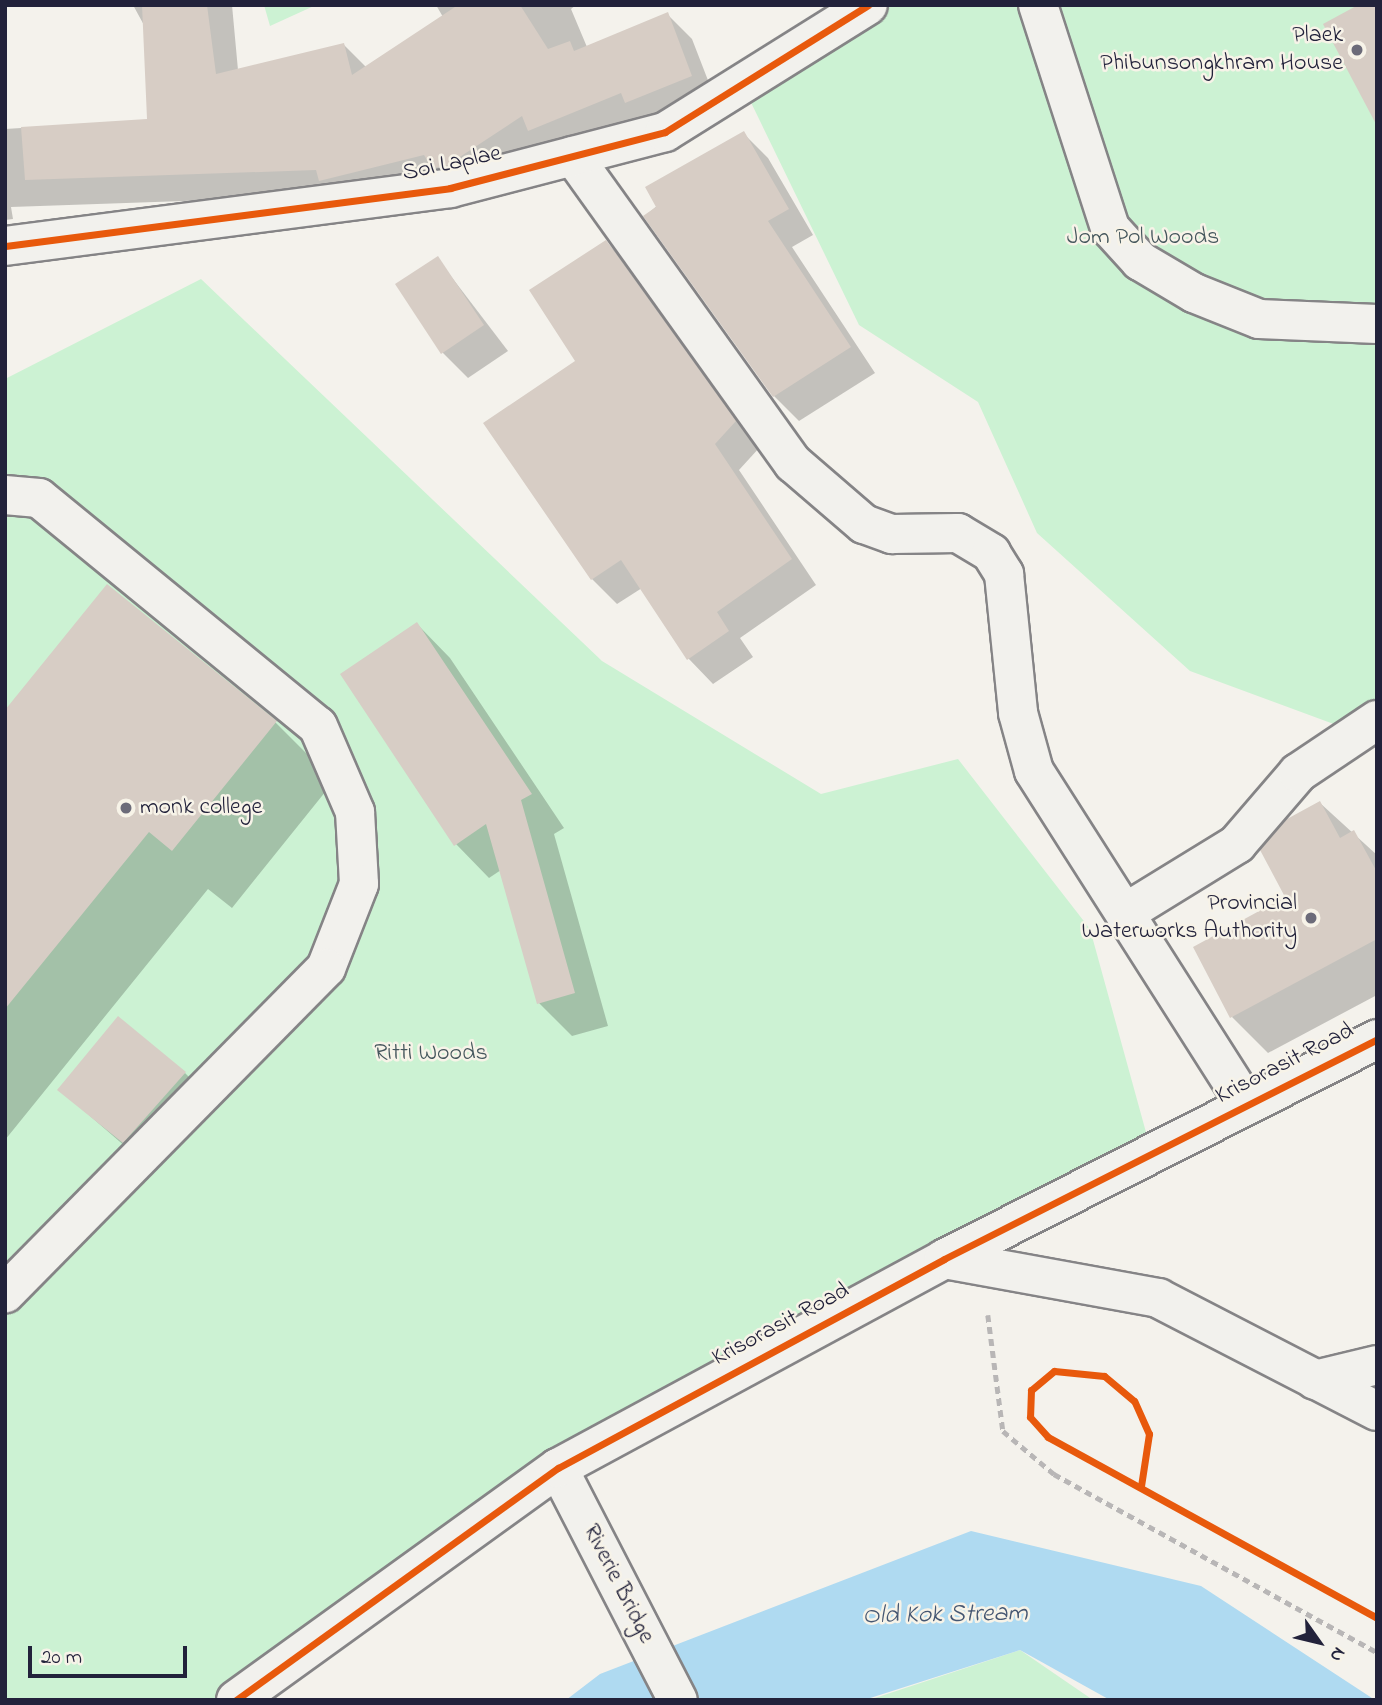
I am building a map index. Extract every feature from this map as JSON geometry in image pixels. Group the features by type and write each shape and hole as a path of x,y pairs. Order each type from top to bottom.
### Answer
{"street":[{"name":"Soi Laplae","path":"5,246 450,188 665,132 868,5"},
{"path":"1038,5 1110,228 1140,261 1194,293 1259,319 1377,324"},
{"path":"573,156 793,463 864,524 892,534 958,533 991,553 1004,574 1018,713 1034,771 1247,1105"},
{"path":"5,495 39,498 318,726 355,813 359,884 326,968 5,1293"},
{"path":"1125,913 1237,844 1298,773 1377,720"},
{"name":"Krisorasit Road","path":"236,1700 558,1468 944,1259 1377,1039"},
{"path":"944,1259 1158,1298 1377,1411"},
{"path":"1315,1380 1377,1365"},
{"name":"Riverie Bridge","path":"558,1468 678,1700"}],"path":[{"path":"982,1266 1003,1431 1054,1474 1377,1653"}],"green space":[{"path":"264,5 316,5 270,26"},
{"name":"Jom Pol Woods","path":"837,5 1377,5 1377,740 1190,671 1037,533 978,402 859,325 742,84"},
{"name":"Ritti Woods","path":"201,279 602,661 821,794 958,759 1090,929 1152,1154 558,1468 221,1700 5,1700 5,379"},
{"path":"1020,1650 1093,1700 869,1700"}],"water":[{"name":"Old Kok Stream","path":"971,1531 1201,1586 1375,1700 1110,1700 1020,1650 864,1700 566,1700 600,1674"}],"building":[{"path":"142,5 207,5 216,74 344,43 352,75 458,5 520,5 548,49 570,41 574,51 668,12 692,76 625,103 621,93 528,131 522,116 446,166 432,168 424,155 319,181 316,170 25,180 21,127 147,119"},
{"name":"Plaek Phibunsongkhram House","path":"1358,5 1377,5 1377,126 1323,24"},
{"path":"744,131 789,209 768,221 851,347 773,397 643,216 656,207 645,187"},
{"path":"606,240 736,421 715,444 792,559 717,612 729,631 687,660 621,560 591,580 483,423 575,361 529,290"},
{"path":"438,256 484,325 441,354 395,284"},
{"name":"monk college","path":"107,584 277,721 172,851 149,832 5,1009 5,710"},
{"path":"417,622 532,794 521,800 575,993 537,1004 486,824 454,846 340,674"},
{"name":"Provincial Waterworks Authority","path":"1320,801 1340,838 1354,830 1377,872 1377,939 1230,1018 1193,947 1285,897 1260,850 1287,819"},
{"path":"118,1016 186,1072 123,1143 57,1090"}],"cycle path":[{"path":"5,246 450,188 665,132 868,5"},
{"path":"236,1700 558,1468 944,1259 1377,1039"},
{"path":"1141,1486 1149,1434 1134,1401 1104,1376 1054,1371 1031,1390 1030,1417 1048,1437 1377,1618"}],"place":[{"name":"Plaek Phibunsongkhram House","path":"1357,50"},
{"name":"monk college","path":"126,808"},
{"name":"Provincial Waterworks Authority","path":"1311,918"}]}
